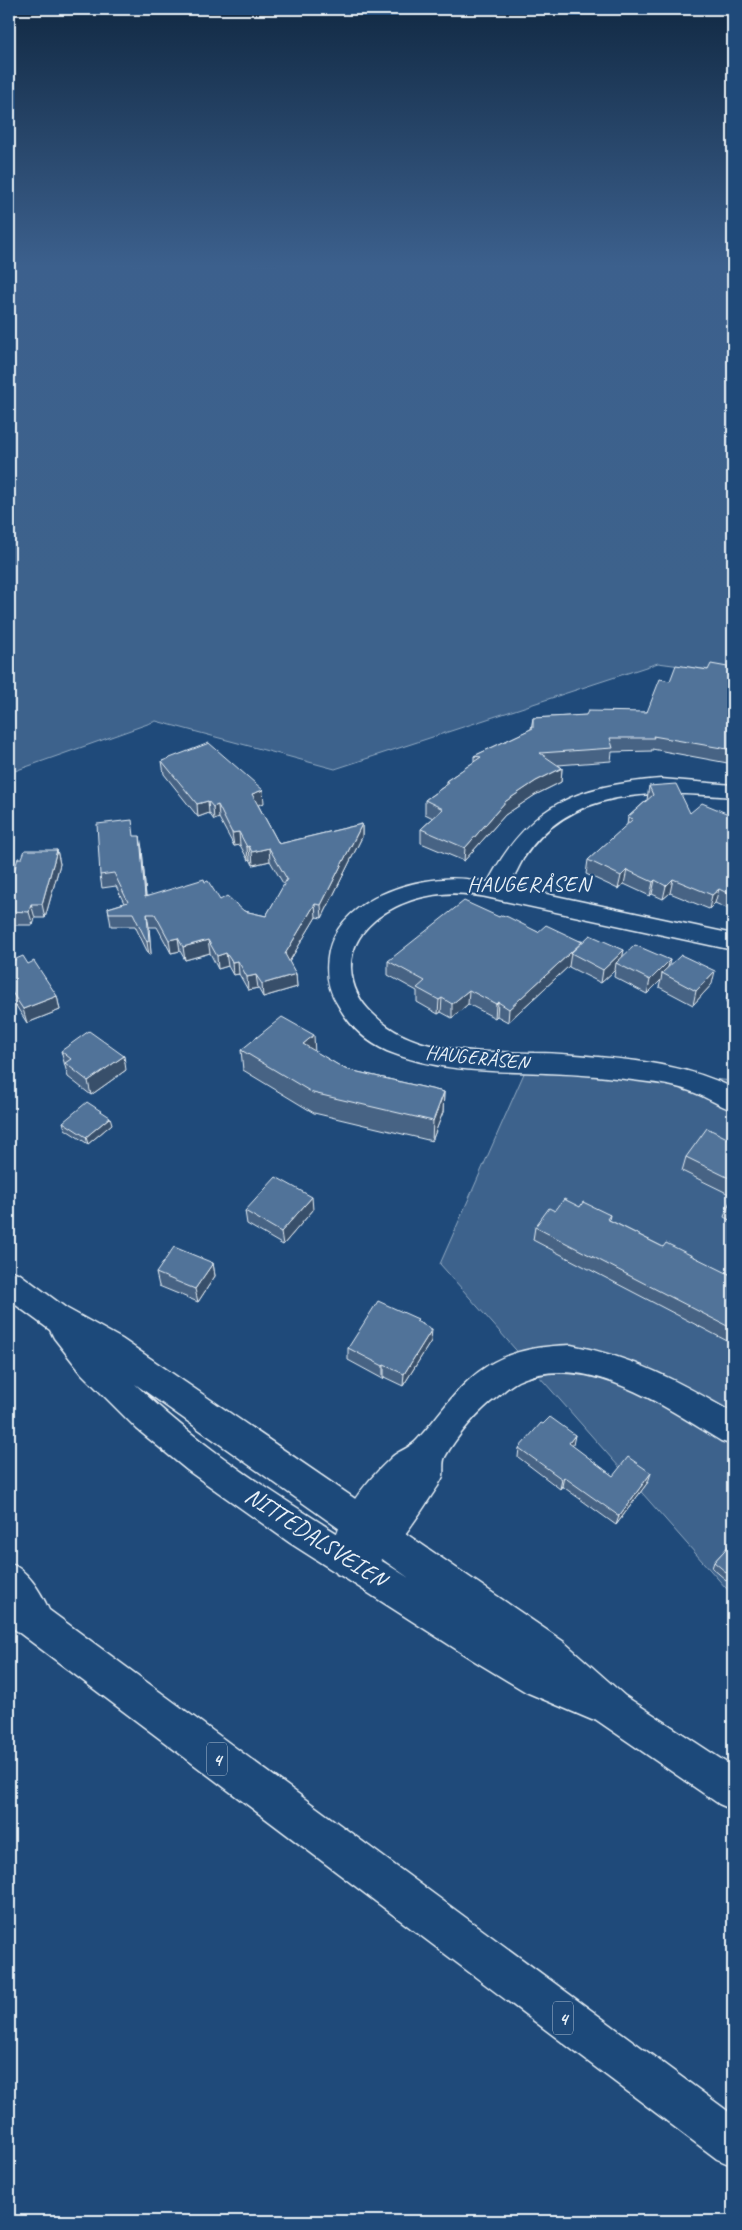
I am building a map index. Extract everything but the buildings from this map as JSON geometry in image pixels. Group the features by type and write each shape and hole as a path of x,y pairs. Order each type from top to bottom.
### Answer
{"main road":[{"path":"495,891 501,874 531,832 549,817 589,797 624,789 662,784 698,786 733,791"},
{"name":"HAUGERÅSEN","path":"733,942 495,891 460,886 424,888 398,896 372,910 357,922 343,940 338,979 345,998 359,1017 379,1036 402,1047 437,1056 648,1072 683,1078 714,1089 733,1100"},
{"name":"NITTEDALSVEIEN","path":"9,1283 55,1317 112,1348 370,1530 551,1654 612,1709 733,1790"},
{"name":"NITTEDALSVEIEN","path":"55,1317 93,1364 149,1419 172,1439 294,1525 349,1562 539,1679 612,1709"},
{"path":"349,1562 368,1549 370,1530 426,1475 427,1454 456,1415 488,1383 504,1371 519,1365 540,1359 560,1357 595,1361 633,1375 733,1430"},
{"name":"4","path":"9,1580 24,1622"},
{"name":"4","path":"9,1603 24,1622 733,2144"}],"shaded area":[{"path":"9,369 733,369 733,673 658,663 335,769 156,721 9,773"},
{"path":"529,1062 733,1081 733,1596 440,1264"}],"district":[{"name":"HAUGERÅSEN","path":"529,883"}]}
